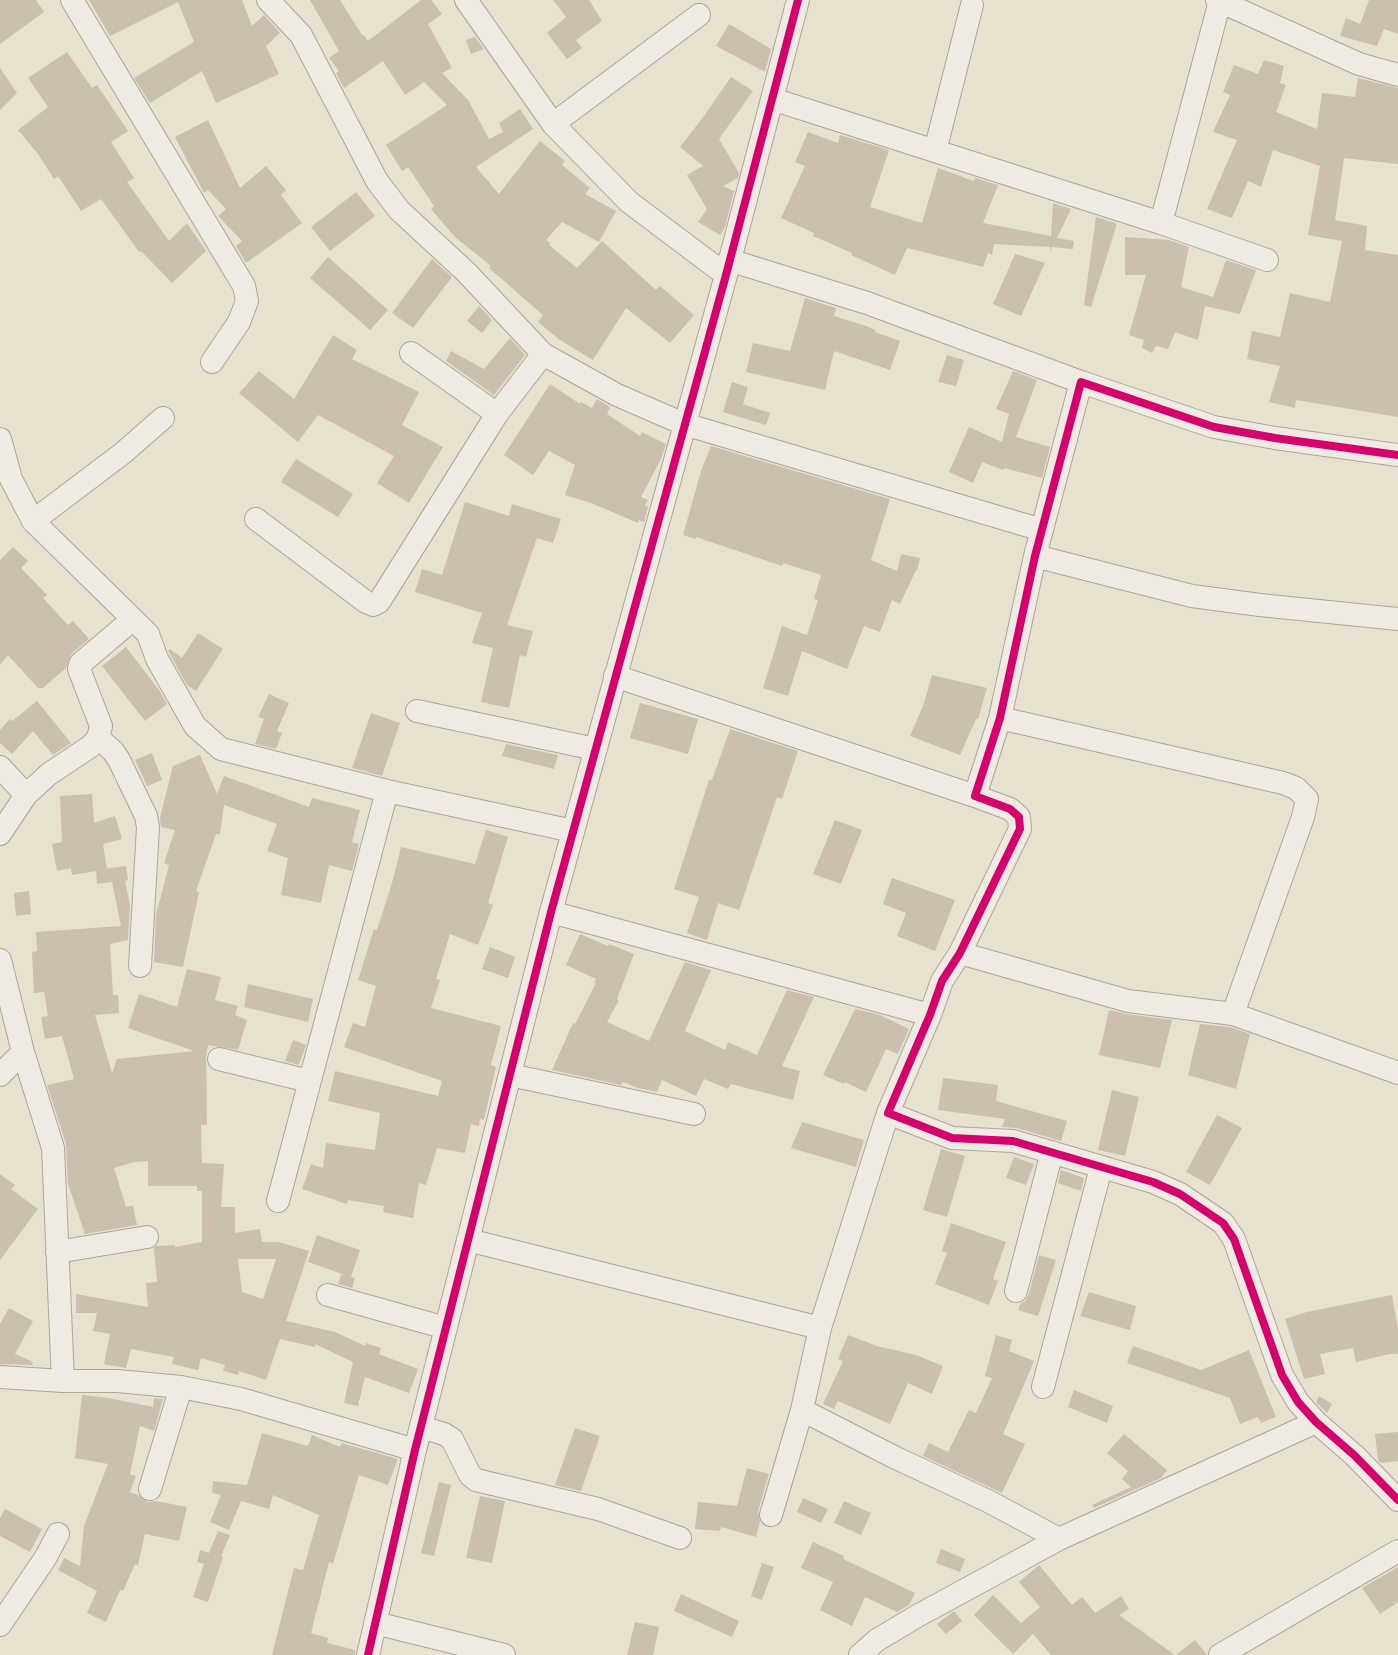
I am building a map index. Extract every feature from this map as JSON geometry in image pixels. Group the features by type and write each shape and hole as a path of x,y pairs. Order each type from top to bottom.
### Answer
{"street":[{"path":"72,0 244,286 247,301 239,322 212,362"},
{"path":"268,0 301,35 377,181 399,210 466,272 543,354 617,395 684,424 1042,530"},
{"path":"466,0 553,124 629,202 728,267 867,303 1081,382 1214,427 1398,455"},
{"path":"368,1655 415,1450 551,912 728,267 798,0"},
{"path":"1161,223 1219,1 1359,64 1398,75"},
{"path":"935,151 972,5"},
{"path":"553,124 699,15"},
{"path":"772,99 1161,223 1267,260"},
{"path":"411,353 497,414"},
{"path":"256,519 366,602 373,605 379,602 497,414 543,354"},
{"path":"975,796 1000,718 1035,556 1081,382"},
{"path":"33,521 123,453 163,418"},
{"path":"0,440 11,479 33,521 148,634 157,659 195,726 221,749 387,791 573,831"},
{"path":"1035,556 1192,596 1398,619"},
{"path":"0,834 26,795 49,774 91,746 98,738 101,726 79,669 80,664 132,620"},
{"path":"615,676 975,796 1010,809 1019,817 1020,829 960,953 942,981 888,1113 820,1328 802,1410 771,1515"},
{"path":"417,711 595,749"},
{"path":"1000,718 1283,783 1296,788 1306,799 1303,817 1233,1014"},
{"path":"98,738 113,751 119,760 146,816 148,827 140,966"},
{"path":"0,767 26,795"},
{"path":"278,1201 387,791"},
{"path":"551,912 930,1015"},
{"path":"960,953 1128,1001 1233,1014 1398,1073"},
{"path":"0,960 23,1052 53,1148 63,1381"},
{"path":"0,1075 23,1052"},
{"path":"219,1059 309,1081"},
{"path":"510,1075 693,1114"},
{"path":"888,1113 952,1138 1013,1141 1153,1182 1180,1194 1223,1223 1234,1239 1282,1375 1298,1402 1398,1500"},
{"path":"1016,1291 1052,1152"},
{"path":"1043,1387 1101,1168"},
{"path":"57,1252 147,1236"},
{"path":"468,1240 820,1328"},
{"path":"328,1295 446,1328"},
{"path":"0,1377 63,1381 117,1381 181,1387 242,1398 415,1450"},
{"path":"150,1490 181,1387"},
{"path":"802,1410 988,1501 1059,1539"},
{"path":"860,1655 877,1640 919,1615 1059,1539 1316,1422"},
{"path":"421,1427 452,1439 470,1475 476,1480 598,1509 680,1538"},
{"path":"0,1625 46,1557 58,1534"},
{"path":"1220,1655 1398,1551"},
{"path":"375,1623 504,1655"}],"building":[{"path":"0,0 36,0 44,12 0,44"},
{"path":"89,0 242,0 252,26 264,15 280,33 266,46 279,74 216,103 202,71 150,103 134,78 194,42 178,2 110,36"},
{"path":"310,0 340,0 368,41 421,0 431,0 442,14 428,24 452,68 442,73 468,100 489,139 503,132 499,123 520,109 533,129 476,167 499,194 540,141 565,161 562,165 590,188 585,194 616,211 599,242 562,222 546,240 577,268 602,241 656,290 660,286 694,315 670,343 626,308 593,360 560,340 538,322 543,315 489,268 491,266 455,237 431,209 434,206 408,167 402,171 386,145 447,105 424,82 405,95 383,61 344,88 336,73 339,71 329,58 339,51"},
{"path":"553,0 589,0 602,21 576,40 582,48 567,59 547,33 566,17"},
{"path":"1369,0 1398,0 1398,34 1384,29 1377,46 1340,36 1346,18 1360,24"},
{"path":"729,24 771,49 765,72 716,46"},
{"path":"475,37 484,49 471,54 466,40"},
{"path":"67,52 92,88 97,85 128,131 111,142 134,178 127,182 169,241 187,223 206,251 172,283 141,251 139,252 101,199 81,211 58,176 54,179 38,154 18,130 48,107 28,78"},
{"path":"1264,60 1284,66 1280,83 1286,85 1276,112 1317,129 1322,93 1355,97 1358,78 1398,88 1398,164 1344,158 1335,220 1367,226 1365,250 1398,255 1398,417 1296,400 1295,408 1269,402 1280,366 1247,359 1252,331 1280,337 1290,293 1330,302 1342,241 1308,235 1320,166 1273,150 1261,187 1248,181 1232,218 1207,209 1237,140 1213,132 1230,95 1223,92 1234,65 1258,74"},
{"path":"0,68 17,93 0,110"},
{"path":"731,77 753,91 719,139 739,173 738,178 723,186 734,191 725,227 720,235 698,222 707,209 687,175 703,166 680,147"},
{"path":"208,120 240,188 266,166 286,190 281,195 302,223 246,263 236,246 242,241 218,216 226,209 208,190 204,193 175,137"},
{"path":"808,132 838,143 840,135 889,150 870,207 922,223 938,168 974,181 975,178 998,185 983,223 1051,236 1053,203 1071,209 1057,238 1074,241 1073,249 1052,247 1050,252 1050,247 994,244 992,255 988,253 983,267 907,248 895,275 781,218 805,166 795,162"},
{"path":"356,192 375,216 330,251 311,227"},
{"path":"1096,217 1116,223 1116,227 1091,307 1084,305"},
{"path":"1125,237 1169,240 1189,247 1181,287 1213,297 1226,260 1256,270 1240,314 1205,306 1198,340 1175,332 1168,349 1156,346 1152,353 1142,348 1144,340 1129,335 1146,275 1125,275"},
{"path":"1015,254 1045,263 1021,316 993,304"},
{"path":"328,257 388,310 370,330 310,278"},
{"path":"432,259 452,277 413,328 392,313"},
{"path":"805,298 836,308 834,316 863,325 900,341 890,370 834,351 825,390 746,372 753,343 790,351"},
{"path":"479,306 492,320 482,333 467,321"},
{"path":"333,335 357,350 352,359 419,392 402,425 443,447 409,503 377,483 394,456 318,415 298,442 239,393 259,371 294,399"},
{"path":"510,338 525,355 494,395 446,361 451,351 484,369"},
{"path":"947,355 964,360 956,386 938,382"},
{"path":"1013,371 1037,380 1016,437 1050,447 1042,478 1004,468 1003,470 982,462 973,483 949,472 969,427 1002,442 1009,414 996,409"},
{"path":"732,382 748,387 743,404 770,413 766,425 723,412"},
{"path":"550,384 580,404 581,402 592,408 597,399 610,407 607,414 640,436 642,432 666,444 661,459 641,497 648,500 645,505 648,507 644,522 639,520 638,523 591,503 565,495 575,465 549,451 533,475 504,455"},
{"path":"711,446 890,499 871,560 897,571 901,554 920,558 917,570 900,604 892,600 880,632 864,626 847,669 802,651 788,696 763,688 782,626 807,635 818,600 814,599 821,575 783,563 782,566 696,537 696,539 683,535 701,471"},
{"path":"296,459 353,494 338,517 281,482"},
{"path":"465,502 509,516 512,504 561,519 553,543 537,538 507,625 533,631 526,657 520,655 509,708 481,702 493,648 472,643 482,613 415,592 422,569 442,575"},
{"path":"13,547 28,561 21,568 47,595 43,598 68,625 73,621 89,639 71,654 66,668 43,688 38,688 8,655 0,665 0,560"},
{"path":"198,633 223,649 196,691 187,685 168,651 170,649 182,658"},
{"path":"126,647 167,704 145,721 102,666"},
{"path":"932,675 987,688 978,719 960,755 910,736 923,706"},
{"path":"269,694 289,703 277,731 282,733 276,749 255,744 264,719 258,717"},
{"path":"37,701 71,743 53,755 33,731 12,754 0,743 0,730 10,719 12,721"},
{"path":"640,703 698,719 688,754 630,738"},
{"path":"371,713 400,723 382,776 352,768"},
{"path":"730,729 798,751 782,799 777,797 739,910 718,903 707,940 687,933 699,897 674,889 709,780 712,780"},
{"path":"506,744 558,755 554,769 502,756"},
{"path":"152,753 162,780 147,786 135,760"},
{"path":"200,755 217,794 224,776 309,807 312,798 360,810 352,842 359,844 352,871 329,865 321,903 281,895 288,858 267,851 277,824 224,805 220,834 216,834 196,891 199,892 183,967 154,962 156,915 169,865 164,863 175,830 161,827 160,818 173,766"},
{"path":"92,794 94,823 115,816 122,839 103,844 107,868 126,866 128,880 125,881 130,905 128,940 110,944 113,995 118,995 119,1013 95,1015 112,1073 117,1059 194,1051 128,1028 139,994 177,1007 187,969 221,977 215,1000 238,1006 235,1015 247,1020 238,1050 208,1045 206,1056 207,1125 201,1125 202,1163 224,1164 221,1207 235,1207 235,1233 260,1229 262,1242 279,1242 309,1251 286,1321 335,1332 365,1346 366,1343 381,1348 379,1354 418,1369 409,1393 365,1377 358,1406 344,1403 353,1362 315,1344 315,1347 280,1339 266,1380 239,1371 238,1375 223,1371 225,1365 201,1358 198,1370 172,1364 174,1357 131,1349 126,1368 104,1364 110,1334 93,1331 97,1313 76,1313 76,1294 148,1307 146,1283 157,1282 154,1248 202,1242 202,1191 197,1191 197,1186 148,1186 148,1161 134,1162 114,1168 126,1207 133,1206 137,1225 85,1234 68,1184 66,1144 47,1085 74,1079 62,1036 45,1039 41,1017 48,1016 44,992 34,993 32,952 37,951 36,932 121,926 112,882 97,884 96,871 72,875 71,868 57,871 52,844 62,842 60,796","holes":["238,1259 276,1259 263,1299 242,1292"]},
{"path":"835,820 862,830 841,884 813,874"},
{"path":"486,830 508,837 488,903 493,905 478,945 450,934 436,979 440,980 431,1008 501,1026 491,1065 496,1067 484,1120 480,1119 479,1126 471,1124 465,1153 437,1148 426,1185 419,1183 413,1218 383,1212 384,1206 348,1200 347,1204 302,1189 311,1164 323,1168 326,1143 375,1150 380,1113 328,1101 335,1071 438,1096 442,1081 344,1047 353,1023 365,1027 376,986 358,980 374,929 377,930 401,847 475,864"},
{"path":"892,878 955,900 935,951 897,936 906,913 883,904"},
{"path":"29,891 31,914 16,916 14,893"},
{"path":"580,934 634,954 617,999 619,1000 607,1022 649,1041 685,962 711,970 685,1031 725,1050 728,1042 757,1055 787,990 814,997 782,1066 800,1071 793,1100 731,1084 728,1089 704,1079 696,1096 662,1080 657,1092 623,1082 621,1085 552,1070 573,1023 575,1024 596,983 594,983 596,979 566,965"},
{"path":"490,947 515,957 508,978 482,969"},
{"path":"248,984 313,999 308,1022 244,1007"},
{"path":"855,1009 880,1015 909,1029 898,1054 886,1049 866,1092 823,1075"},
{"path":"1109,1010 1172,1020 1160,1068 1099,1055"},
{"path":"1200,1024 1230,1027 1250,1034 1236,1089 1188,1075"},
{"path":"293,1040 306,1045 299,1065 285,1061"},
{"path":"943,1078 998,1085 996,1101 1067,1121 1061,1141 1017,1128 1002,1127 1005,1119 938,1110"},
{"path":"1112,1090 1139,1097 1125,1156 1098,1150"},
{"path":"1217,1115 1242,1128 1210,1185 1186,1172"},
{"path":"802,1122 864,1140 856,1167 791,1148"},
{"path":"941,1149 965,1156 947,1217 923,1210"},
{"path":"1014,1157 1034,1164 1026,1185 1006,1178"},
{"path":"1061,1170 1084,1178 1081,1191 1058,1183"},
{"path":"0,1174 15,1185 11,1189 38,1209 0,1260"},
{"path":"951,1223 1006,1242 993,1279 998,1281 989,1305 935,1284 947,1253 942,1251"},
{"path":"317,1235 360,1250 351,1277 308,1262"},
{"path":"1039,1255 1056,1260 1038,1316 1018,1310 1029,1294"},
{"path":"341,1274 355,1278 352,1288 338,1284"},
{"path":"1089,1292 1136,1306 1130,1330 1080,1316"},
{"path":"1392,1295 1398,1329 1398,1354 1356,1362 1353,1348 1320,1354 1325,1374 1304,1379 1285,1319 1307,1312"},
{"path":"9,1308 33,1321 15,1354 33,1362 32,1365 0,1364 0,1324"},
{"path":"848,1335 877,1346 916,1355 943,1366 932,1394 908,1383 890,1424 838,1401 834,1409 823,1404 843,1361 838,1359"},
{"path":"996,1335 1012,1340 1009,1351 1034,1361 1003,1434 1025,1444 1002,1493 923,1456 929,1443 948,1452 969,1410 976,1413 992,1378 985,1376"},
{"path":"1133,1346 1201,1370 1249,1350 1276,1417 1261,1423 1258,1417 1240,1424 1230,1398 1127,1363"},
{"path":"1074,1390 1113,1406 1107,1423 1068,1407"},
{"path":"82,1395 153,1407 154,1398 163,1399 154,1431 140,1426 130,1474 136,1476 130,1492 147,1502 156,1501 187,1507 179,1541 145,1534 138,1565 135,1564 123,1591 120,1590 106,1622 87,1613 97,1591 58,1570 64,1558 80,1566 84,1526 108,1464 75,1458"},
{"path":"1319,1396 1332,1404 1327,1413 1316,1402"},
{"path":"575,1428 600,1436 581,1491 555,1485"},
{"path":"1398,1432 1398,1461 1381,1463 1378,1460 1375,1434"},
{"path":"262,1433 308,1446 312,1435 340,1447 342,1443 398,1459 388,1485 359,1475 333,1564 329,1562 311,1633 328,1638 327,1643 355,1650 355,1655 272,1655 294,1568 303,1570 319,1515 273,1495 269,1509 241,1501 229,1530 210,1522 221,1495 212,1493 213,1481 247,1485"},
{"path":"1124,1434 1167,1470 1161,1478 1094,1508 1092,1505 1131,1487 1122,1479 1128,1471 1107,1453"},
{"path":"747,1468 769,1474 758,1511 760,1522 756,1537 721,1527 720,1531 695,1529 698,1502 737,1506"},
{"path":"439,1482 451,1485 434,1556 421,1553"},
{"path":"480,1496 505,1501 492,1563 466,1558"},
{"path":"803,1498 828,1509 821,1523 797,1512"},
{"path":"844,1501 871,1513 861,1535 834,1523"},
{"path":"5,1509 42,1529 30,1552 0,1536 0,1518"},
{"path":"218,1531 230,1535 221,1556 223,1557 208,1602 193,1597 204,1564 197,1562 200,1550 209,1553"},
{"path":"813,1542 915,1593 909,1605 897,1612 865,1597 852,1626 820,1610 833,1582 801,1568"},
{"path":"941,1549 965,1559 960,1572 936,1563"},
{"path":"762,1563 774,1567 762,1600 751,1596"},
{"path":"1039,1565 1072,1605 1082,1597 1095,1613 1121,1596 1129,1609 1119,1615 1175,1655 1051,1655 1033,1634 1013,1654 974,1615 993,1595 1021,1623 1040,1607 1019,1582"},
{"path":"1398,1567 1398,1602 1380,1614 1362,1588"},
{"path":"681,1594 739,1621 732,1637 674,1611"},
{"path":"954,1611 962,1621 946,1634 937,1624"},
{"path":"635,1622 659,1627 653,1655 627,1655"},
{"path":"1195,1640 1207,1655 1176,1655"}],"cycle path":[{"path":"368,1655 415,1450 551,912 726,275 798,0"},
{"path":"1398,455 1214,427 1081,382 1035,556 1000,718 975,796 1010,809 1019,817 1020,829 960,953 942,981 888,1113 952,1138 1013,1141 1153,1182 1180,1194 1223,1223 1234,1239 1282,1375 1298,1402 1398,1500"}]}
